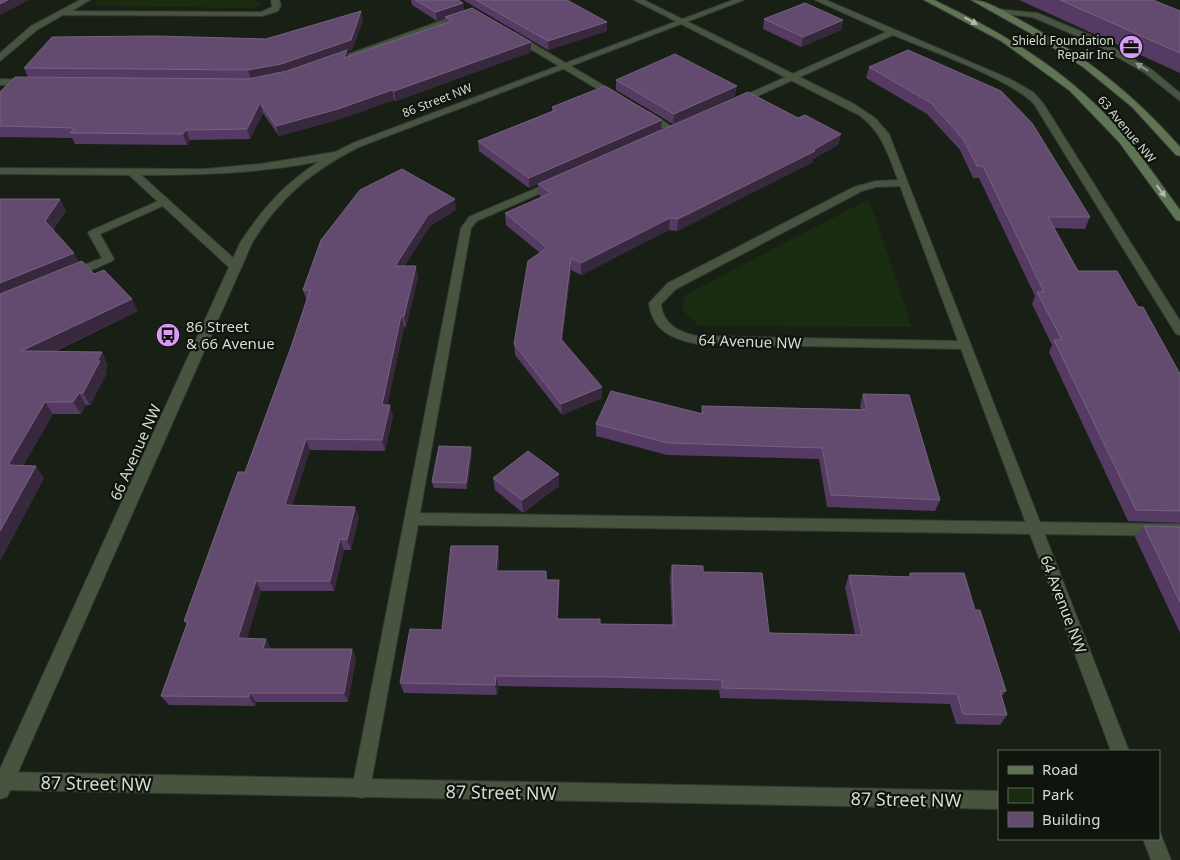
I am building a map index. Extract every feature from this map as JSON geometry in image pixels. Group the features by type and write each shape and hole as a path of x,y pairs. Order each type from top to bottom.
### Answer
{"main road":[{"name":"63 Avenue NW","path":"928,0 987,30 1046,66 1072,87 1114,130 1180,218"},
{"name":"63 Avenue NW","path":"975,0 1055,42 1084,61 1154,122 1180,153"}],"street":[{"path":"0,58 27,33 86,0"},
{"path":"62,13 262,14 275,9 277,5 275,0"},
{"name":"64 Avenue NW","path":"638,0 851,106 874,122 888,140 1120,750"},
{"name":"86 Street NW","path":"0,171 133,173 232,170 335,155 740,0"},
{"path":"820,0 1019,86 1030,94 1038,103 1180,331"},
{"path":"324,64 474,12 461,4"},
{"path":"998,11 1034,15 1094,40 1148,71 1180,98"},
{"path":"506,32 629,104 678,129 655,139"},
{"path":"727,106 893,32"},
{"path":"0,82 33,83"},
{"name":"66 Avenue NW","path":"2,786 255,227 276,200 300,176 335,155"},
{"path":"133,173 236,267"},
{"path":"361,789 466,228 473,219 564,179"},
{"name":"64 Avenue NW","path":"904,183 876,184 858,189 672,286 655,303 655,312 660,322 668,330 682,337 697,340 965,345"},
{"path":"63,278 108,259 94,233 164,202"},
{"path":"413,519 1180,530"},
{"name":"87 Street NW","path":"2,786 361,789 998,800"},
{"path":"1153,840 1161,860"}],"green space":[{"path":"98,0 255,0 261,4 253,8 95,6"},
{"path":"867,200 872,208 912,327 699,326 682,310 685,295"}],"building":[{"path":"0,0 8,0 0,4"},
{"path":"415,0 458,0 463,3 436,12"},
{"path":"476,0 567,0 607,22 548,41"},
{"path":"1060,0 1153,0 1180,11 1180,53"},
{"path":"805,3 843,20 803,37 764,19"},
{"path":"472,8 531,42 394,91 392,90 338,109 276,126 260,103 247,129 186,130 183,134 70,133 75,128 0,126 0,92 15,77 248,79 287,71 347,50 344,58 452,21 445,17"},
{"path":"361,11 351,40 281,64 248,70 24,68 52,37 156,36 266,39"},
{"path":"908,50 1001,91 1032,123 1090,217 1048,217 1078,271 1117,271 1138,307 1143,307 1180,374 1180,511 1136,510 1054,340 1062,340 1037,292 1044,292 983,166 977,166 963,139 931,103 869,67"},
{"path":"675,54 737,86 674,114 616,80"},
{"path":"605,86 662,120 529,178 478,141 556,110 552,107"},
{"path":"748,92 798,118 805,115 841,134 813,150 815,151 678,219 670,218 581,263 571,258 561,339 602,387 561,404 514,344 528,261 547,248 505,213 551,193 538,184"},
{"path":"402,169 455,199 428,215 395,266 416,266 404,316 401,316 382,405 390,405 382,440 306,439 285,505 355,507 347,540 340,539 330,581 256,581 238,638 266,639 263,649 352,649 344,693 250,693 249,697 161,696 188,621 184,621 238,472 245,472 290,350 310,290 303,290 321,240 360,190"},
{"path":"0,199 60,199 45,221 74,253 0,283"},
{"path":"82,261 94,274 104,270 132,299 21,351 102,352 97,361 100,361 83,393 79,393 73,402 45,402 8,465 36,466 0,531 0,294"},
{"path":"611,391 703,414 702,406 867,410 863,394 909,395 940,500 831,495 822,448 668,443 596,424"},
{"path":"439,446 471,447 466,483 432,482"},
{"path":"528,451 559,474 522,500 493,478"},
{"path":"1144,526 1180,527 1180,602"},
{"path":"451,546 498,546 496,571 546,571 546,580 559,580 557,619 600,619 600,624 674,625 672,565 703,566 703,572 762,573 769,633 862,635 849,575 911,577 910,573 964,573 975,610 980,610 1006,691 1000,691 1007,715 963,714 957,694 722,688 722,680 496,676 495,685 400,683 410,629 442,630"}],"place":[{"name":"Shield Foundation Repair Inc","path":"1131,47"},
{"name":"86 Street & 66 Avenue","path":"168,335"}]}
